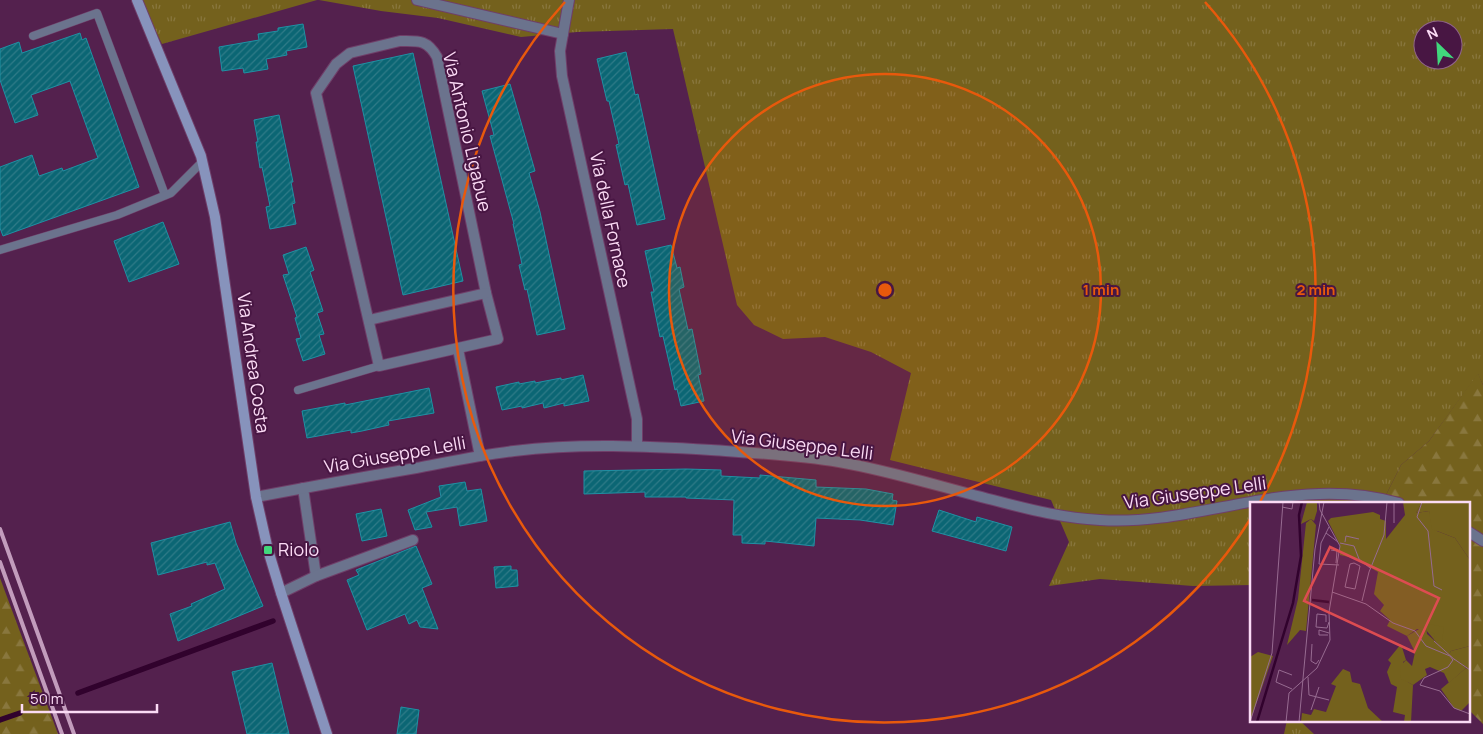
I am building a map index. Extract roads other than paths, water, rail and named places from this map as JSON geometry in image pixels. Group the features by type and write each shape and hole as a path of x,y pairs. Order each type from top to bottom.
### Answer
{"main road":[{"name":"Via Andrea Costa","path":"137,0 202,162 215,217 256,497 268,550 326,734"}],"street":[{"path":"417,0 563,34"},
{"name":"Via della Fornace","path":"569,0 560,51 562,76 637,419 637,446"},
{"name":"Via Antonio Ligabue","path":"400,41 420,41 431,46 437,57 486,293 498,339 379,366 316,94 336,64 350,53 400,41"},
{"path":"368,320 486,293"},
{"path":"458,348 480,456"},
{"name":"Via Giuseppe Lelli","path":"256,497 480,456 539,448 637,446 750,452 837,462 1038,512 1071,518 1131,521 1250,502"},
{"path":"303,488 316,576"},
{"name":"Via Giuseppe Lelli","path":"1252,502 1318,494 1355,495 1395,502"},
{"path":"1470,533 1483,541"},
{"path":"281,593 316,576 413,540"}],"lane":[{"path":"33,36 97,13 165,196"},
{"path":"0,250 117,215 165,196 171,193 202,162"},
{"path":"298,390 379,366"}],"waterway":[{"path":"78,693 273,621"},
{"path":"0,720 20,713"}],"railway":[{"path":"0,529 74,734"},
{"path":"0,562 62,734"}],"place":[{"name":"Riolo","path":"268,550"}]}
